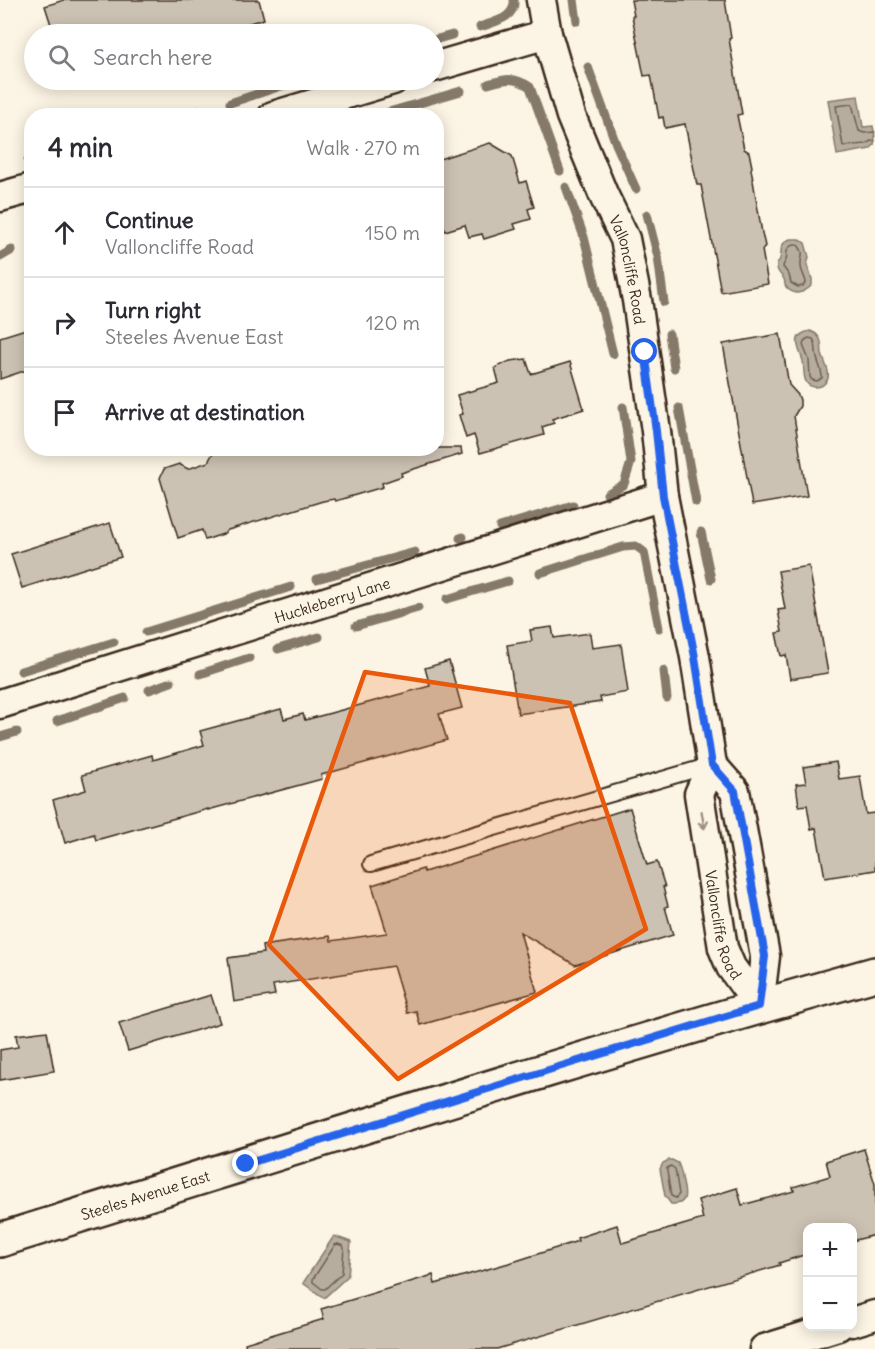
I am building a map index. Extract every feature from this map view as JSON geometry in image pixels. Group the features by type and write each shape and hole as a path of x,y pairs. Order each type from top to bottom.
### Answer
{"main road":[{"name":"Steeles Avenue East","path":"0,1240 555,1068 759,1006 875,974"}],"street":[{"name":"Valloncliffe Road","path":"541,0 546,34 571,117 625,239 637,300 663,496 695,657 712,765 699,795 723,948 731,967 759,1006"},
{"path":"444,65 546,34"},
{"path":"300,108 360,90"},
{"path":"0,197 24,190"},
{"name":"Huckleberry Lane","path":"0,704 663,496"},
{"name":"Valloncliffe Road","path":"712,765 735,791 765,956 759,1006"},
{"path":"857,1320 875,1315"},
{"path":"764,1349 822,1331"}],"lane":[{"path":"371,864 712,765"}],"highlighted area":[{"path":"365,672 570,703 646,929 398,1079 269,945"}],"water":[{"path":"858,96 863,127 873,126 874,145 870,149 837,155 828,100"},
{"path":"790,239 799,239 805,243 809,257 807,265 812,285 800,292 790,291 787,288 777,269 782,246"},
{"path":"810,331 821,340 822,354 828,369 827,381 817,387 808,384 804,377 803,361 798,347 800,336"},
{"path":"669,1160 678,1163 684,1187 683,1201 676,1204 671,1204 665,1196 660,1169 663,1163"},
{"path":"334,1236 351,1242 348,1276 324,1298 303,1283"}],"building":[{"path":"64,0 259,0 264,19 246,24 51,24 45,6"},
{"path":"631,0 725,0 742,114 737,115 744,149 749,152 752,167 765,246 762,250 768,284 721,292 701,185 697,185 685,124 665,128 663,117 659,118 651,75 644,76"},
{"path":"490,143 512,156 520,183 526,181 534,207 528,209 531,219 514,224 516,229 484,239 482,234 469,237 465,225 445,231 444,157"},
{"path":"24,330 24,371 0,379 0,337"},
{"path":"780,334 789,385 800,400 800,406 794,416 807,496 752,505 723,344"},
{"path":"526,359 531,374 570,362 584,409 552,419 554,423 542,427 544,435 480,453 474,435 466,438 459,415 463,414 457,395 499,383 495,368 510,361"},
{"path":"444,448 461,448 462,454 401,473 402,476 382,483 383,487 335,501 334,499 323,501 228,530 205,540 202,530 178,538 160,478 164,469 179,464 188,469 208,462 211,456 444,456"},
{"path":"110,523 121,557 22,588 11,554"},
{"path":"809,566 828,673 790,679 786,655 781,656 776,633 782,632 778,610 785,609 778,571"},
{"path":"552,627 554,638 590,633 592,648 621,644 628,692 600,697 601,702 518,714 507,645 532,641 530,630"},
{"path":"449,661 462,708 439,714 447,740 321,775 322,779 208,810 96,840 94,834 65,843 53,800 86,790 82,775 152,755 153,760 204,745 200,731 281,709 284,719 303,714 305,720 430,686 425,668"},
{"path":"836,762 839,779 860,776 866,814 875,813 875,870 825,878 816,828 811,829 807,805 799,806 796,784 806,783 803,767"},
{"path":"630,808 647,865 657,862 665,887 663,887 668,906 665,907 673,935 575,965 520,932 537,992 420,1025 416,1011 407,1013 393,966 273,985 275,995 234,1002 228,958 263,953 262,946 330,936 331,941 387,933 372,885 423,869 424,872"},
{"path":"211,995 220,1023 128,1051 119,1023"},
{"path":"47,1031 54,1071 0,1080 0,1050 18,1047 16,1035"},
{"path":"864,1149 875,1184 875,1235 857,1240 857,1223 803,1223 803,1255 779,1263 780,1265 497,1349 246,1349 245,1343 324,1319 321,1309 433,1275 435,1284 578,1241 577,1238 617,1225 622,1243 703,1219 698,1200 737,1188 742,1205 794,1191 793,1187 830,1176 826,1161"}],"waterway":[{"path":"480,27 508,15 512,11 514,0"},
{"path":"574,0 577,21"},
{"path":"444,37 452,35"},
{"path":"588,67 616,144 636,189"},
{"path":"488,84 509,80 519,81 530,87 560,171"},
{"path":"230,103 269,90"},
{"path":"403,108 461,91"},
{"path":"566,187 584,237 613,354"},
{"path":"647,214 658,257 664,302"},
{"path":"0,257 12,250"},
{"path":"669,334 674,368"},
{"path":"607,494 624,484 631,462 623,407"},
{"path":"679,408 696,502"},
{"path":"500,527 573,505"},
{"path":"701,532 711,579"},
{"path":"540,573 623,547 636,546 644,552 659,628"},
{"path":"317,579 415,552"},
{"path":"447,599 508,581"},
{"path":"146,632 291,587"},
{"path":"356,626 418,608"},
{"path":"278,649 319,637"},
{"path":"21,671 114,642"},
{"path":"200,674 249,658"},
{"path":"664,671 667,698"},
{"path":"149,690 171,682"},
{"path":"57,721 125,698"},
{"path":"0,737 17,732"}],"route":[{"path":"246,1164 759,1006 765,956 735,791 712,765 695,657 663,496 645,352"}]}
